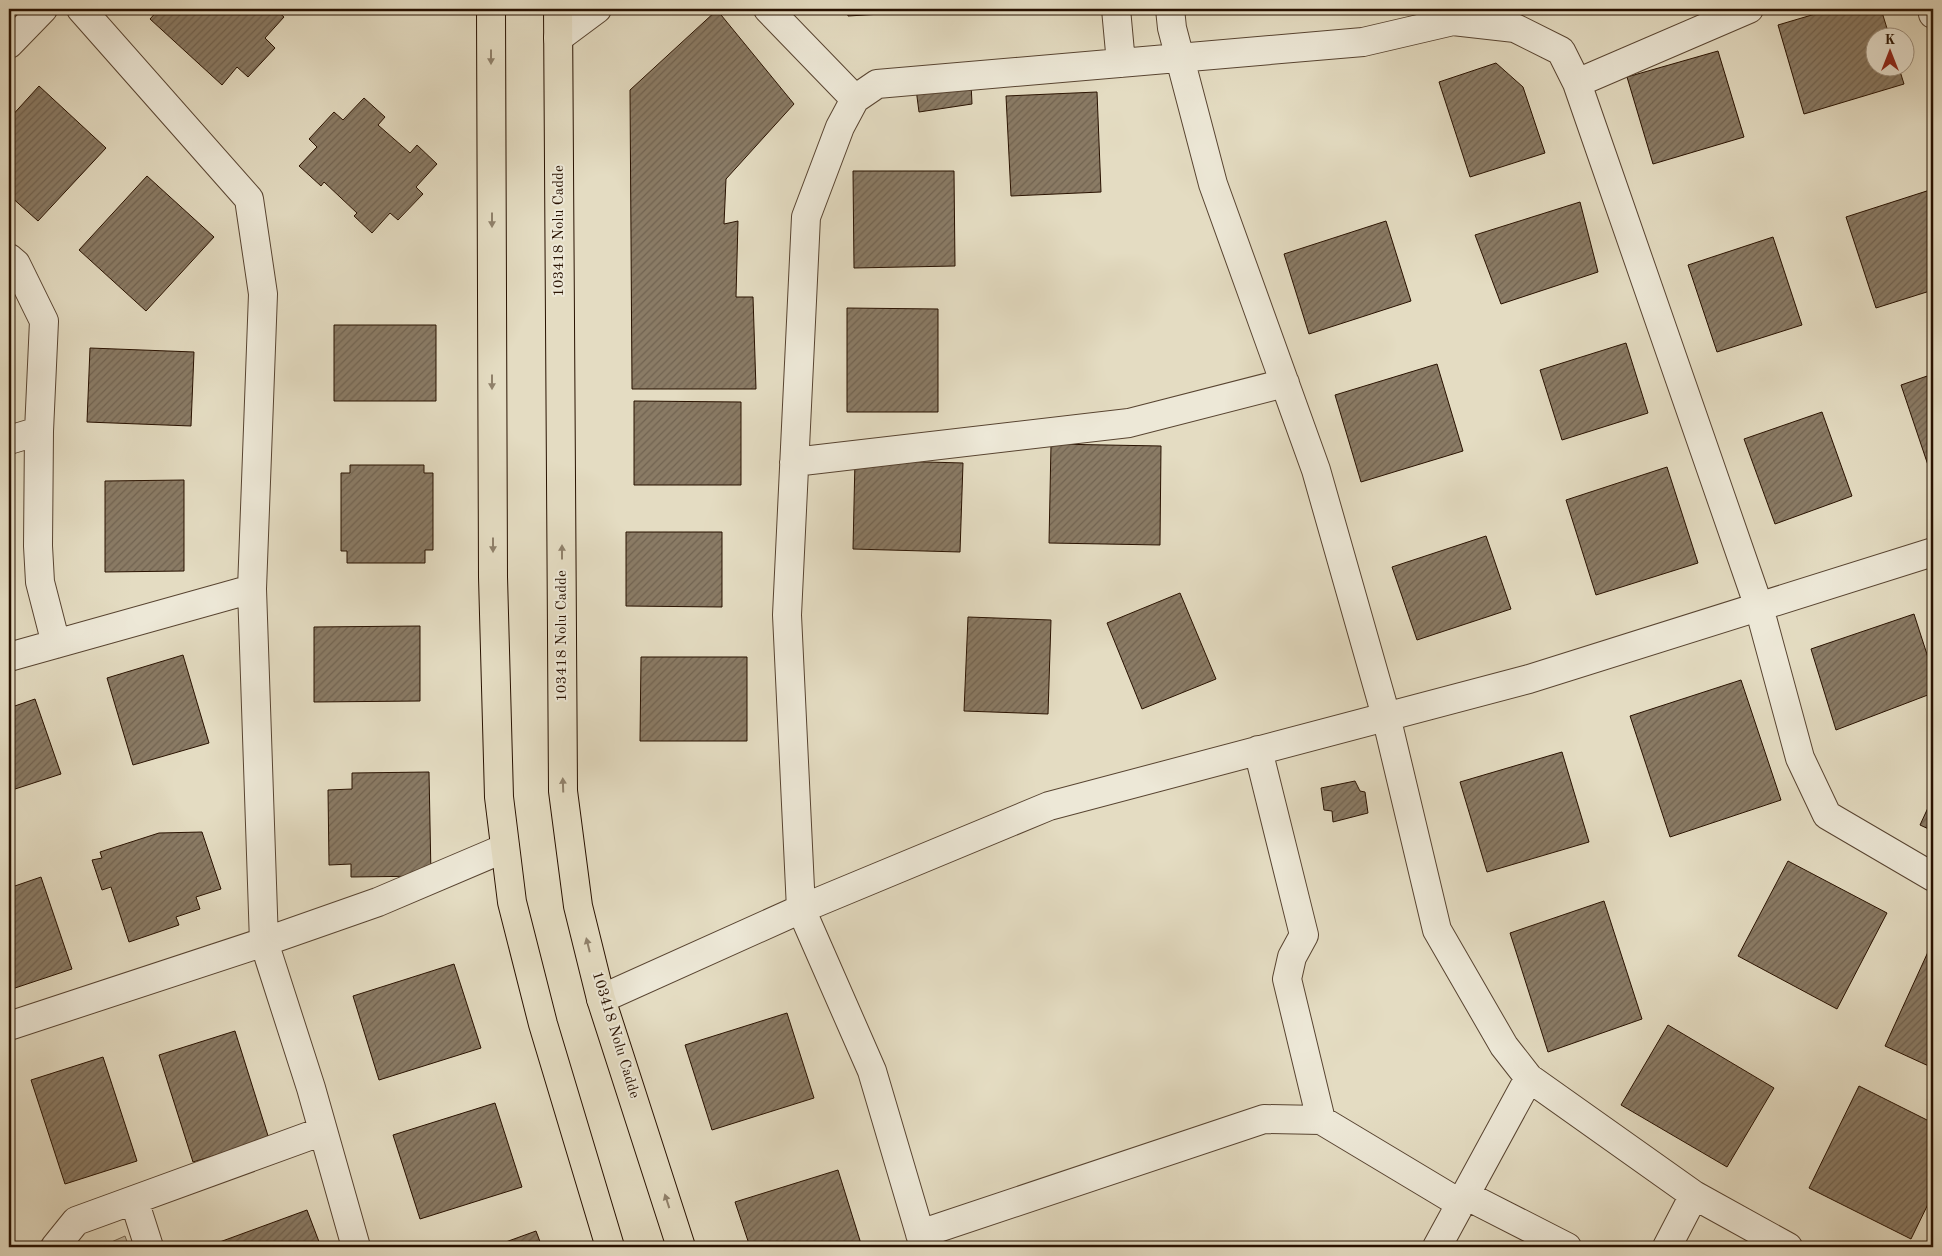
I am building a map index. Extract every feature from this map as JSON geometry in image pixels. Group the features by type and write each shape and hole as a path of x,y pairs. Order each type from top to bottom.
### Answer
{"main road":[{"path":"491,9 493,577 499,797 512,902 543,1024 610,1247"},
{"name":"103418 Nolu Cadde","path":"558,9 563,791 578,906 602,999 682,1247"}],"street":[{"path":"9,44 43,9"},
{"path":"82,9 249,199 263,294 252,589 264,942 311,1088 356,1247"},
{"path":"558,38 597,9"},
{"path":"768,9 855,99"},
{"path":"1116,9 1121,63"},
{"path":"1170,9 1172,28 1213,184 1316,470 1386,716 1437,930 1504,1046 1529,1078 1694,1195 1788,1247"},
{"path":"1577,83 1748,9"},
{"path":"1932,9 1933,14"},
{"path":"1567,1247 1463,1200 1321,1120 1264,1119 922,1241 872,1070 801,909 787,615 806,217 840,127 855,99 877,84 1363,42 1453,21 1515,28 1561,51 1577,83 1759,607 1800,758 1827,816 1933,878"},
{"path":"9,258 16,264 44,322 39,432 38,546 40,582 56,644"},
{"path":"794,462 1129,423 1285,383"},
{"path":"9,440 39,432"},
{"path":"602,999 801,909 1049,806 1529,679 1933,552"},
{"path":"9,657 252,589"},
{"path":"1258,750 1304,935 1292,957 1287,979 1321,1120"},
{"path":"9,1026 264,942 378,902 505,848"},
{"path":"1437,1247 1529,1078"},
{"path":"55,1247 76,1221 323,1131"},
{"path":"1667,1247 1694,1195"},
{"path":"134,1200 148,1247"}],"shaded area":[{"path":"125,1236 129,1247 100,1247"}],"building":[{"path":"159,9 275,9 284,17 265,38 275,48 248,77 237,67 222,85 150,19"},
{"path":"847,9 949,9 949,10 848,16"},
{"path":"1832,9 1881,9 1887,28 1864,28 1864,78 1902,78 1904,84 1804,114 1778,25"},
{"path":"717,10 794,104 726,179 724,224 738,221 736,297 753,297 756,389 632,389 630,90"},
{"path":"1718,51 1744,137 1653,164 1627,77"},
{"path":"1496,63 1523,87 1545,153 1470,177 1439,82"},
{"path":"971,83 972,104 919,112 916,89"},
{"path":"39,86 106,148 38,221 9,195 9,119"},
{"path":"1097,92 1101,192 1011,196 1006,96"},
{"path":"364,98 385,117 378,125 410,153 417,145 437,164 416,187 423,194 398,220 390,213 372,233 354,216 357,213 324,182 321,186 299,166 317,147 309,139 334,112 343,120"},
{"path":"853,171 954,171 955,266 854,268"},
{"path":"147,176 214,237 146,311 79,250"},
{"path":"1933,189 1933,290 1876,308 1846,217"},
{"path":"1580,202 1598,272 1501,304 1475,235"},
{"path":"1386,221 1411,301 1309,334 1284,254"},
{"path":"1773,237 1802,325 1717,352 1688,265"},
{"path":"847,308 938,309 938,412 847,412"},
{"path":"334,325 436,325 436,401 334,401"},
{"path":"1626,343 1648,413 1562,440 1540,370"},
{"path":"90,348 194,352 191,426 87,422"},
{"path":"1437,364 1463,451 1361,482 1335,395"},
{"path":"1933,374 1933,476 1932,477 1901,385"},
{"path":"634,401 741,402 741,485 634,485"},
{"path":"1822,412 1852,496 1775,524 1744,439"},
{"path":"1051,444 1161,446 1160,545 1049,543"},
{"path":"855,460 963,463 960,552 853,549"},
{"path":"350,465 424,465 424,473 433,473 433,550 425,550 425,563 347,563 347,551 341,551 341,473 350,473"},
{"path":"1667,467 1698,563 1596,595 1566,500"},
{"path":"184,480 184,571 105,572 105,481"},
{"path":"626,532 722,532 722,607 626,606"},
{"path":"1486,536 1511,609 1417,640 1392,567"},
{"path":"1180,593 1216,679 1142,709 1107,623"},
{"path":"1914,614 1933,673 1933,693 1836,730 1811,649"},
{"path":"968,617 1051,620 1048,714 964,711"},
{"path":"420,626 420,701 314,702 314,627"},
{"path":"183,655 209,743 133,765 107,678"},
{"path":"641,657 747,657 747,741 640,741"},
{"path":"1741,680 1781,800 1670,837 1630,716"},
{"path":"35,699 61,774 9,791 9,708"},
{"path":"1562,752 1589,842 1487,872 1460,782"},
{"path":"429,772 431,876 351,877 351,864 329,865 328,790 352,789 352,773"},
{"path":"1355,781 1360,791 1365,792 1368,813 1333,822 1332,811 1324,810 1321,788"},
{"path":"1933,797 1933,831 1920,825"},
{"path":"202,832 221,889 196,897 200,909 176,917 179,925 129,942 111,887 102,890 92,860 102,858 100,852 159,833"},
{"path":"1788,861 1887,913 1837,1009 1738,956"},
{"path":"41,877 72,969 9,990 9,888"},
{"path":"1604,901 1642,1019 1548,1052 1510,933"},
{"path":"1933,941 1933,1068 1885,1046"},
{"path":"454,964 481,1048 379,1080 353,996"},
{"path":"787,1013 814,1098 712,1130 685,1045"},
{"path":"1668,1025 1774,1088 1727,1167 1621,1105"},
{"path":"235,1031 269,1139 193,1162 159,1055"},
{"path":"103,1057 137,1161 65,1184 31,1080"},
{"path":"1859,1086 1933,1123 1933,1194 1911,1239 1809,1188"},
{"path":"495,1103 522,1187 420,1219 393,1135"},
{"path":"838,1170 862,1247 750,1247 735,1202"},
{"path":"9,1191 13,1192 9,1210"},
{"path":"307,1210 321,1247 206,1247"},
{"path":"536,1231 542,1247 492,1247"}]}
